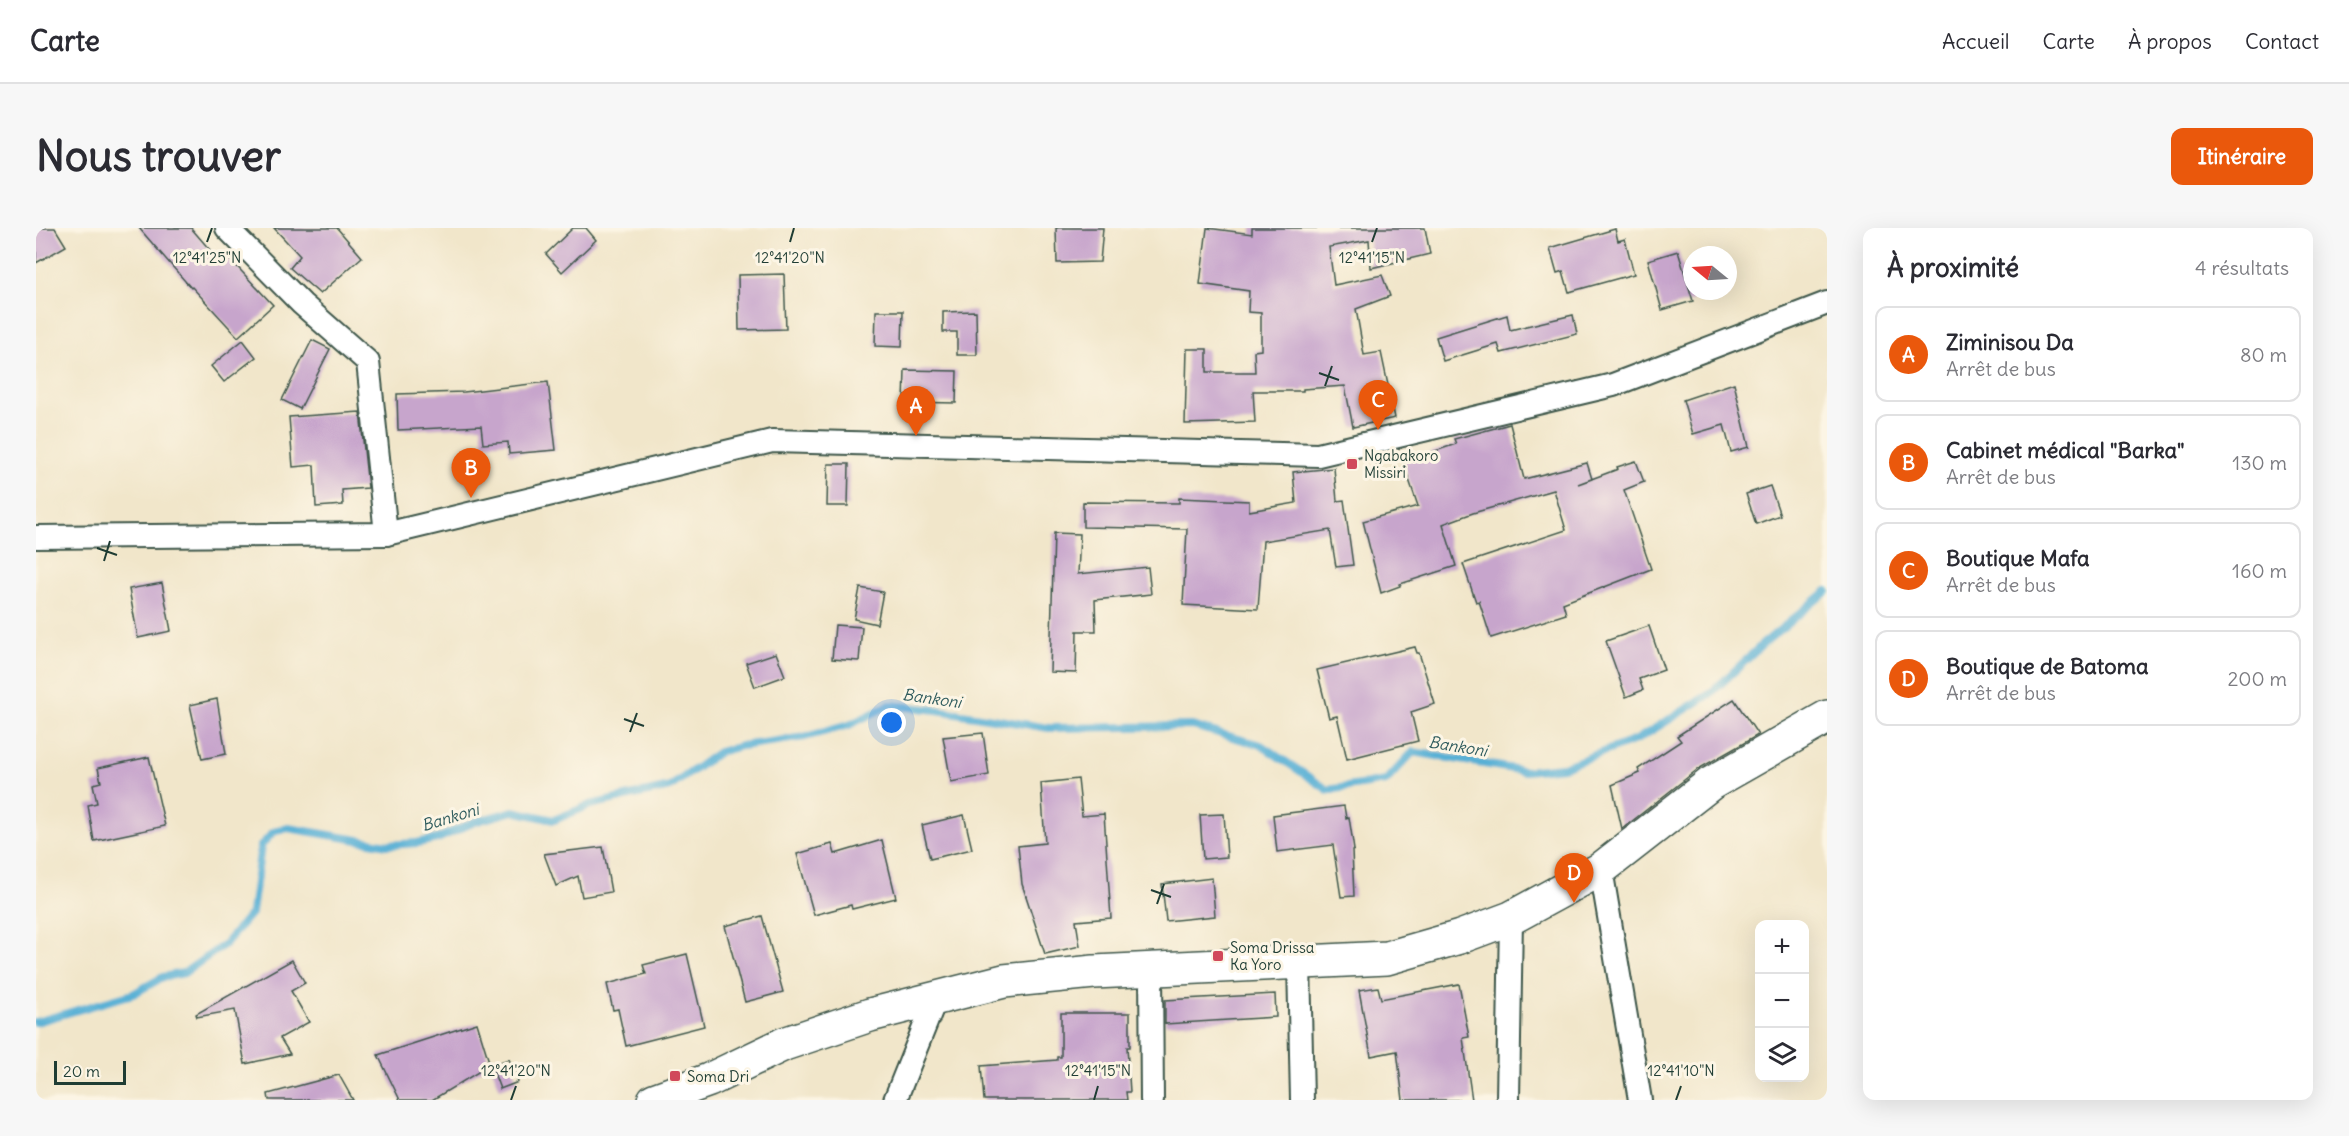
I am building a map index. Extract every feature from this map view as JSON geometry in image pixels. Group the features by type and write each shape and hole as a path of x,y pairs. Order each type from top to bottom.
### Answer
{"street":[{"path":"227,228 302,304 368,362 386,534"},
{"path":"36,537 386,534 772,441 1318,455 1613,385 1827,303"},
{"path":"654,1100 709,1080 784,1044 870,1015 1004,981 1094,972 1387,958 1460,937 1511,918 1601,869 1710,784 1827,717"},
{"path":"1601,869 1640,1100"},
{"path":"1508,1100 1511,918"},
{"path":"1299,962 1302,1100"},
{"path":"1151,969 1152,1100"},
{"path":"895,1100 936,998"}],"building":[{"path":"36,228 55,228 66,246 36,263"},
{"path":"139,228 191,228 223,265 230,259 273,305 238,337 191,288"},
{"path":"274,228 337,228 362,257 320,294 290,268 300,256"},
{"path":"573,228 586,228 596,240 562,272 546,254"},
{"path":"1056,228 1103,228 1100,262 1057,263"},
{"path":"1207,228 1252,234 1252,228 1425,228 1430,254 1371,268 1369,240 1329,247 1334,285 1382,275 1390,296 1356,309 1364,355 1381,352 1395,418 1353,427 1345,386 1303,389 1303,391 1253,391 1255,422 1185,424 1187,349 1207,349 1207,372 1255,372 1254,351 1261,350 1261,313 1248,312 1249,291 1200,284"},
{"path":"1615,229 1618,241 1625,239 1634,274 1569,292 1563,271 1557,273 1550,248"},
{"path":"1678,251 1683,268 1683,300 1693,301 1662,310 1648,260"},
{"path":"784,274 786,329 739,330 738,275"},
{"path":"876,311 903,311 902,347 875,346"},
{"path":"976,311 977,355 957,355 957,332 943,332 943,312"},
{"path":"1507,315 1510,330 1573,315 1577,334 1501,353 1498,344 1443,361 1436,337"},
{"path":"243,340 256,357 224,382 211,366"},
{"path":"312,340 330,349 300,409 282,400"},
{"path":"905,370 957,371 956,403 904,402"},
{"path":"548,382 556,450 509,454 508,442 483,444 481,426 398,430 397,394 464,392"},
{"path":"1734,383 1749,447 1731,452 1724,425 1693,434 1683,400"},
{"path":"360,412 368,488 342,490 343,505 316,507 314,465 293,467 289,417"},
{"path":"1510,424 1524,479 1587,463 1592,479 1636,461 1644,482 1624,490 1651,569 1563,603 1566,614 1491,638 1479,601 1476,602 1463,564 1566,530 1554,490 1443,524 1456,566 1400,584 1400,586 1381,593 1363,521 1418,506 1403,462 1456,444 1454,439"},
{"path":"828,464 849,464 848,506 827,506"},
{"path":"1334,468 1337,501 1344,500 1353,565 1336,567 1330,530 1263,541 1258,609 1183,605 1187,529 1083,527 1083,502 1179,503 1179,498 1249,501 1249,511 1296,503 1293,472"},
{"path":"1770,486 1780,515 1756,524 1746,494"},
{"path":"1054,533 1080,534 1078,574 1148,567 1151,594 1095,600 1096,631 1077,631 1076,673 1050,672"},
{"path":"162,583 171,631 138,638 129,589"},
{"path":"860,588 883,592 877,624 854,619"},
{"path":"835,625 862,627 859,661 832,659"},
{"path":"1649,626 1664,670 1639,679 1643,690 1626,697 1606,641"},
{"path":"1415,647 1435,704 1411,712 1418,741 1347,759 1337,716 1329,718 1317,670"},
{"path":"776,653 785,676 755,687 746,663"},
{"path":"217,699 226,754 202,759 190,705"},
{"path":"1734,699 1758,735 1698,769 1622,829 1612,785 1640,773 1638,769 1681,741 1677,736"},
{"path":"983,733 989,775 951,782 943,737"},
{"path":"149,757 165,826 94,841 88,805 97,803 93,784 101,782 98,768"},
{"path":"1078,779 1082,816 1104,814 1111,918 1076,921 1080,946 1045,954 1022,884 1018,846 1045,843 1041,783"},
{"path":"1344,806 1346,818 1349,817 1354,850 1352,851 1354,896 1341,897 1333,845 1277,852 1273,815"},
{"path":"1224,814 1227,857 1203,859 1200,815"},
{"path":"964,815 972,849 930,859 922,825"},
{"path":"882,840 896,898 852,909 851,905 814,915 797,854 832,844 835,854"},
{"path":"603,847 611,892 582,897 578,876 556,886 544,854"},
{"path":"1212,878 1215,916 1166,921 1162,884"},
{"path":"762,916 783,992 745,1002 725,926"},
{"path":"687,954 704,1026 626,1046 618,1009 613,1010 607,984 646,974 643,965"},
{"path":"292,960 305,983 291,991 309,1022 280,1038 290,1054 245,1064 235,1010 197,1017 196,1014"},
{"path":"1459,984 1469,1037 1463,1038 1472,1100 1403,1100 1397,1051 1371,1056 1359,990 1378,987 1381,999"},
{"path":"1275,994 1276,1017 1165,1024 1165,1000"},
{"path":"1061,1013 1130,1013 1130,1047 1127,1047 1130,1092 1126,1092 1127,1100 984,1100 981,1066 1057,1060 1057,1057 1061,1057"},
{"path":"477,1023 490,1065 432,1100 400,1100 378,1055"},
{"path":"509,1059 518,1082 500,1089 491,1065"},
{"path":"339,1075 353,1100 269,1100 268,1094"}],"waterway":[{"name":"Bankoni","path":"36,1022 133,994 163,977 184,973 225,944 252,912 261,846 273,832 288,828 388,845 437,839 474,822 513,811 554,820 590,805 670,787 719,752 741,746 805,737 849,725 890,705 1049,728 1192,726 1261,745 1328,790 1386,781 1413,752 1525,771 1563,767 1638,739 1710,694 1764,643 1827,591"}],"place":[{"name":"Boutique Mafa","path":"1378,430"},
{"name":"Ziminisou Da","path":"916,436"},
{"name":"Ngabakoro Missiri","path":"1352,464"},
{"name":"Cabinet médical \"Barka\"","path":"471,498"},
{"name":"Boutique de Batoma","path":"1574,903"},
{"name":"Soma Drissa Ka Yoro","path":"1218,956"},
{"name":"Soma Dri","path":"675,1076"}]}
